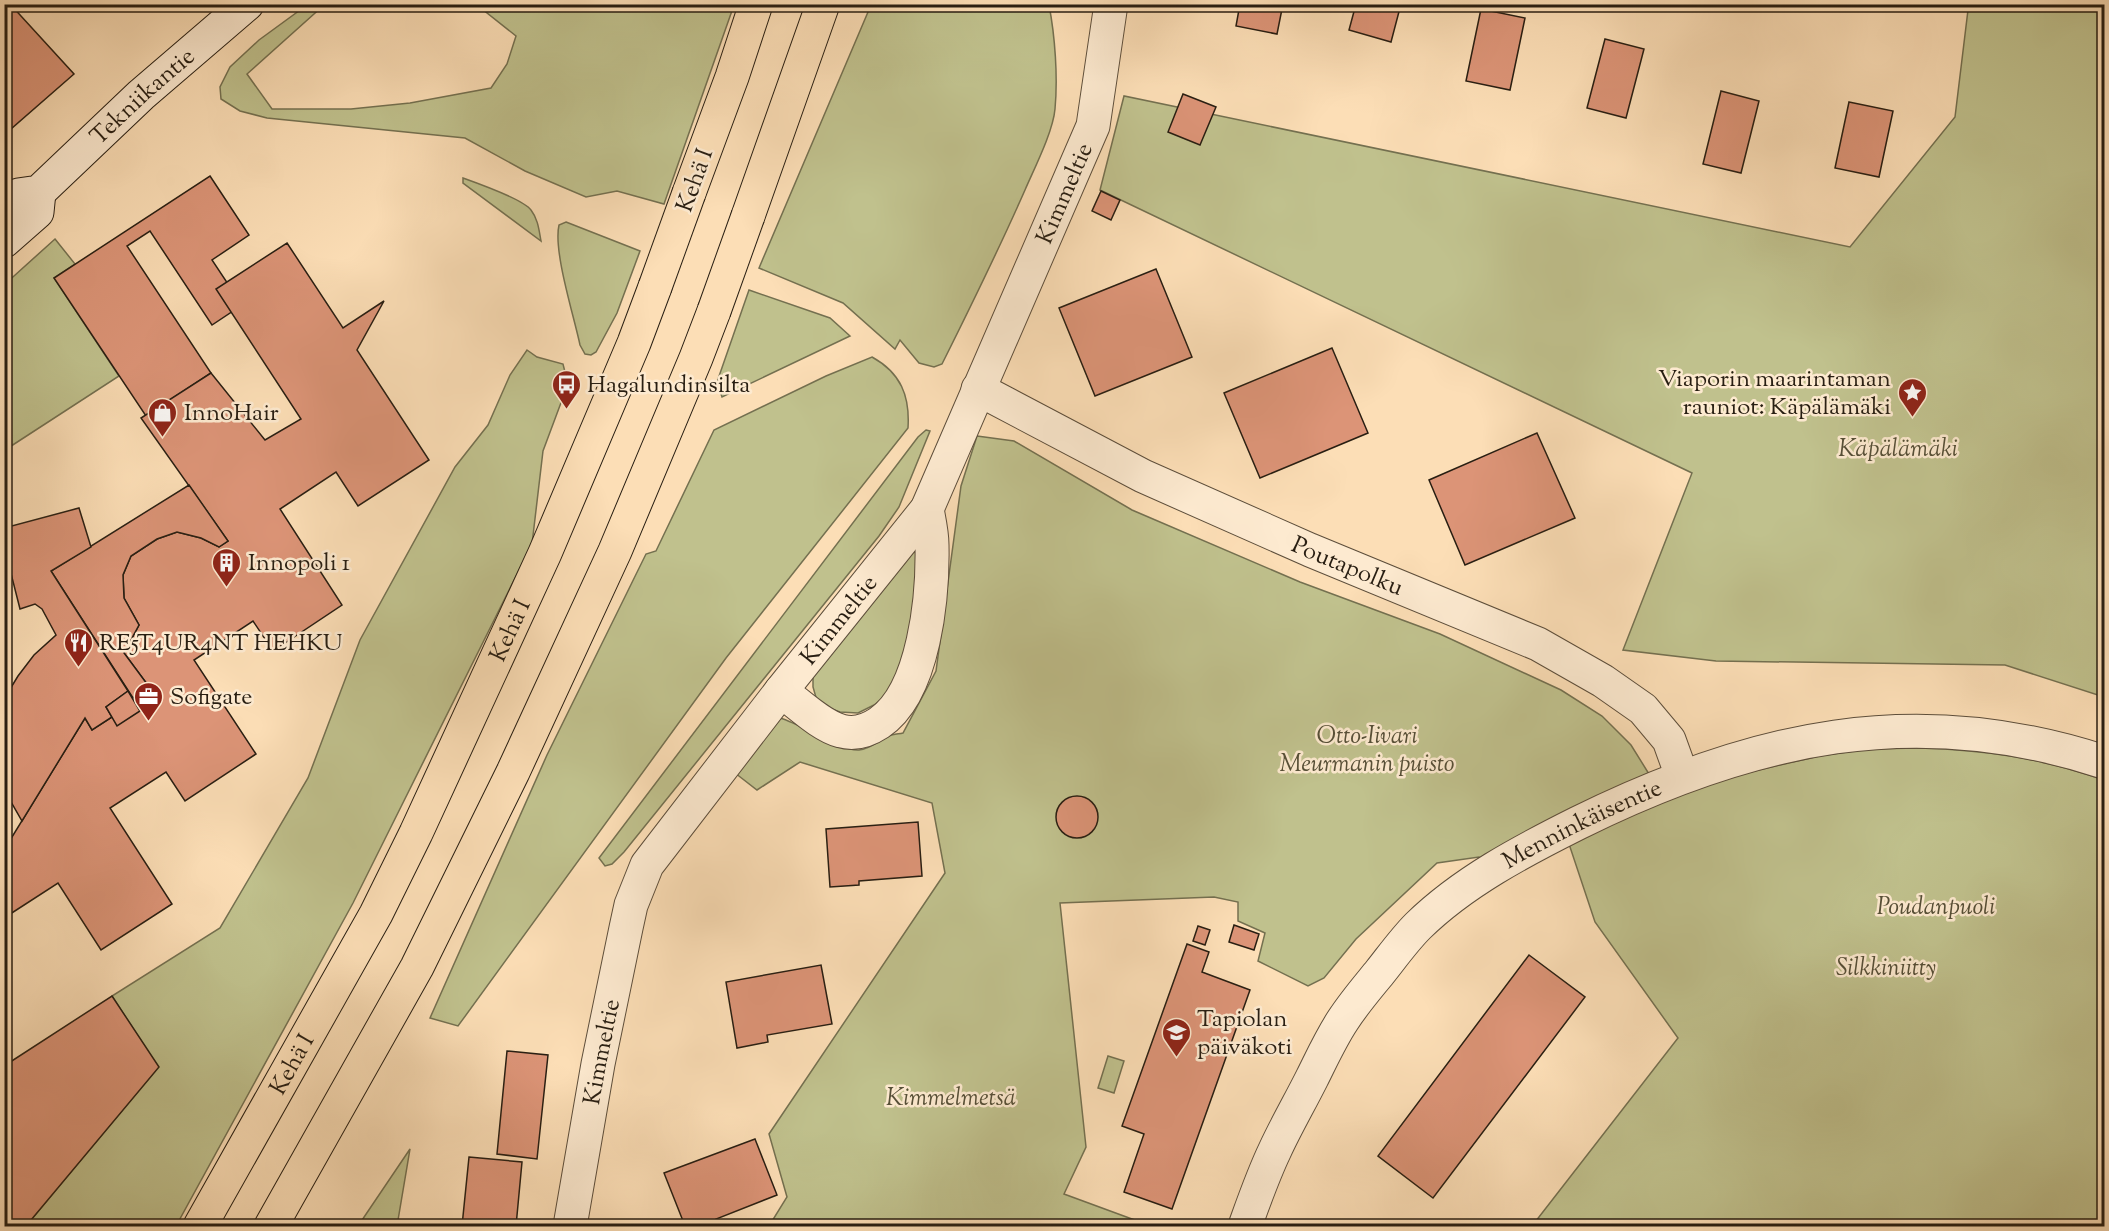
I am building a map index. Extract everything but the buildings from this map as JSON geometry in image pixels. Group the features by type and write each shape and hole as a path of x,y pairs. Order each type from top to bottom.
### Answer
{"highway":[{"name":"Kehä I","path":"200,1227 376,914 545,554 634,343 732,77 756,4"},
{"path":"271,1227 417,967 508,782 615,551 714,311 823,4"}],"street":[{"name":"Tekniikantie","path":"4,206 18,195 39,192 153,85 247,4"},
{"name":"Kimmeltie","path":"570,1227 598,1064 631,905 647,865 781,690 927,509 1093,126 1111,4"},
{"name":"Tekniikantie","path":"4,241 37,212 39,192"},
{"name":"Poutapolku","path":"978,388 1143,476 1310,550 1538,644 1603,681 1643,709 1669,740 1682,777"},
{"path":"781,690 828,726 841,731 855,733 869,729 892,711 904,696 918,665 929,606 932,543 927,509"},
{"name":"Menninkäisentie","path":"1245,1227 1274,1152 1343,1019 1418,927 1453,897 1525,850 1599,812 1682,777 1741,757 1827,737 1927,730 2016,738 2104,762"}],"green space":[{"name":"Käpälämäki","path":"1979,4 2104,5 2104,697 2005,665 1716,661 1623,650 1692,473 1100,190 1124,96 1850,247 1955,117 1968,10"},
{"path":"307,5 324,5 247,74 272,109 351,109 410,103 491,88 507,64 516,36 477,5 734,5 664,204 617,191 586,197 525,171 465,138 267,118 240,111 221,99 220,87 230,67 259,40"},
{"path":"871,5 1049,5 1056,84 1054,118 1051,128 974,299 942,364 934,367 919,363 900,340 895,349 843,303 759,268"},
{"path":"463,178 500,192 527,206 535,217 541,241 463,183"},
{"path":"566,222 640,251 617,313 596,352 591,355 585,354 580,345 561,267 559,225"},
{"path":"55,239 75,264 54,278 119,376 5,450 4,285"},
{"path":"749,290 830,318 850,336 722,397 717,382"},
{"path":"527,350 537,357 563,364 568,384 543,451 532,544 353,903 176,1226 26,1226 158,1067 112,996 220,928 308,778 360,640 455,467 488,425 510,375"},
{"path":"872,357 890,370 902,386 907,406 908,428 726,658 458,1026 430,1018 547,755 646,554 656,551 714,430 826,376"},
{"path":"926,430 930,431 899,507 879,536 624,852 612,864 605,866 599,858 918,437"},
{"path":"977,436 1014,441 1132,510 1300,582 1440,634 1561,690 1602,716 1631,745 1649,774 1485,863 1479,857 1437,863 1356,939 1324,978 1308,986 1258,961 1265,933 1238,921 1238,902 1214,897 1060,903 1086,1147 1064,1194 1151,1226 769,1226 787,1197 769,1134 945,873 932,803 800,762 757,790 735,773 780,718 831,742 859,750 891,735 903,733 936,671 961,486"},
{"path":"911,551 925,556 911,637 889,694 858,713 840,712 826,707 817,701 813,676"},
{"name":"Silkkiniitty","path":"1919,748 2013,756 2081,772 2104,780 2104,1226 1532,1226 1678,1038 1595,922 1568,841 1638,810 1733,776 1819,756 1868,749"},
{"path":"1108,1056 1124,1061 1114,1093 1098,1088"},
{"path":"410,1149 397,1226 358,1226"}],"place":[{"name":"Hagalundinsilta","path":"566,410"},
{"name":"Viaporin maarintaman rauniot: Käpälämäki","path":"1912,418"},
{"name":"InnoHair","path":"163,438"},
{"name":"Innopoli 1","path":"227,588"},
{"name":"RE5T4UR4NT HEHKU","path":"78,668"},
{"name":"Sofigate","path":"149,722"},
{"name":"Tapiolan päiväkoti","path":"1176,1058"}],"park label":[{"name":"Otto-Iivari Meurmanin puisto","path":"1367,749"},
{"name":"Poudanpuoli","path":"1936,906"},
{"name":"Kimmelmetsä","path":"951,1097"}]}
